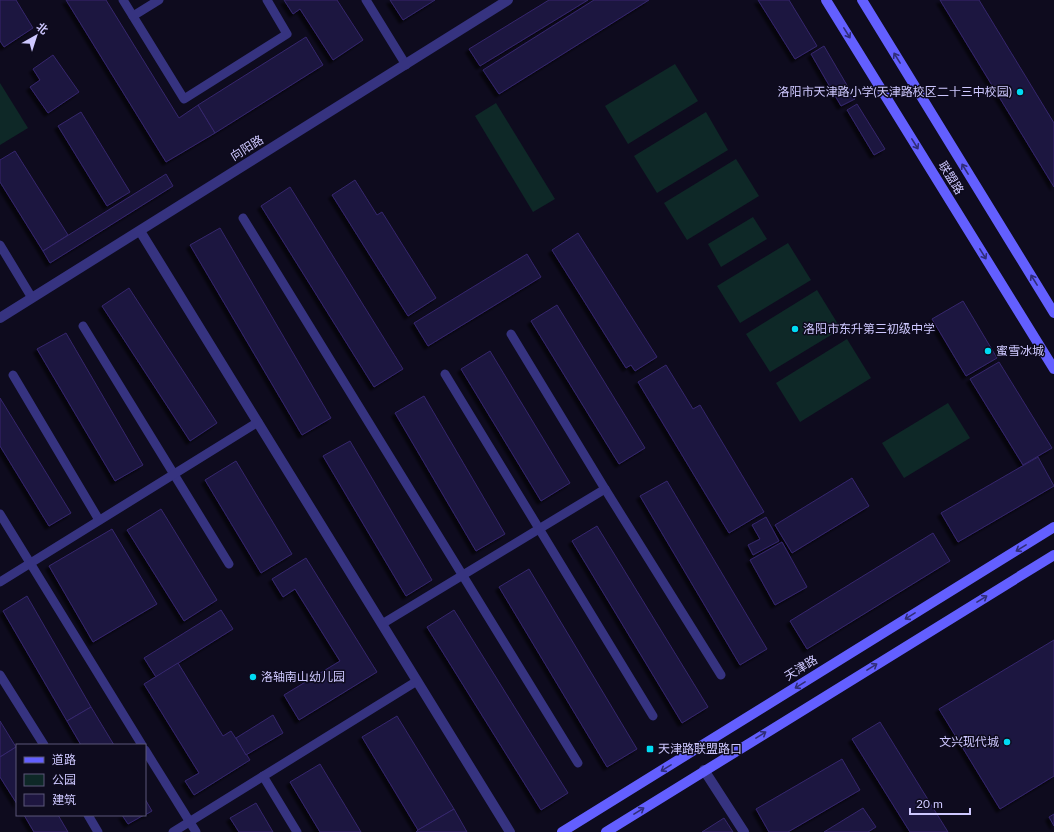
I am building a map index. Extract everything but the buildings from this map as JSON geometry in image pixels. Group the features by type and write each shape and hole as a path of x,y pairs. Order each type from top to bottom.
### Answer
{"main road":[{"name":"联盟路","path":"826,0 1054,369"},
{"name":"联盟路","path":"862,0 1054,313"},
{"name":"天津路","path":"562,832 1054,527"},
{"path":"606,832 1054,555"}],"street":[{"name":"向阳路","path":"0,318 508,0"},
{"path":"140,231 510,832"},
{"path":"704,770 744,832"}],"lane":[{"path":"123,0 184,99 287,34 267,0"},
{"path":"133,16 159,0"},
{"path":"366,0 406,65"},
{"path":"243,218 578,763"},
{"path":"0,245 32,298"},
{"path":"83,326 229,564"},
{"path":"511,334 605,489 721,675"},
{"path":"445,374 653,716"},
{"path":"13,375 99,520"},
{"path":"0,582 258,422"},
{"path":"382,624 605,489"},
{"path":"0,514 141,744"},
{"path":"0,675 43,744"},
{"path":"173,832 417,681"},
{"path":"146,752 196,832"},
{"path":"263,776 296,832"},
{"path":"89,816 98,832"}],"green space":[{"path":"675,64 698,101 628,144 605,106"},
{"path":"0,83 28,128 0,145"},
{"path":"496,103 555,199 533,212 475,116"},
{"path":"706,112 728,150 657,193 634,156"},
{"path":"736,159 759,196 687,240 664,203"},
{"path":"753,217 767,239 721,267 708,244"},
{"path":"788,243 811,280 740,323 717,286"},
{"path":"817,290 841,329 770,372 746,334"},
{"path":"847,339 871,378 800,422 776,383"},
{"path":"948,403 970,438 904,478 882,443"}],"place":[{"name":"洛阳市天津路小学(天津路校区二十三中校园)","path":"1020,92"},
{"name":"洛阳市东升第三初级中学","path":"795,329"},
{"name":"蜜雪冰城","path":"988,351"},
{"name":"洛轴南山幼儿园","path":"253,677"},
{"name":"文兴现代城","path":"1007,742"},
{"name":"天津路联盟路口","path":"650,749"}]}
